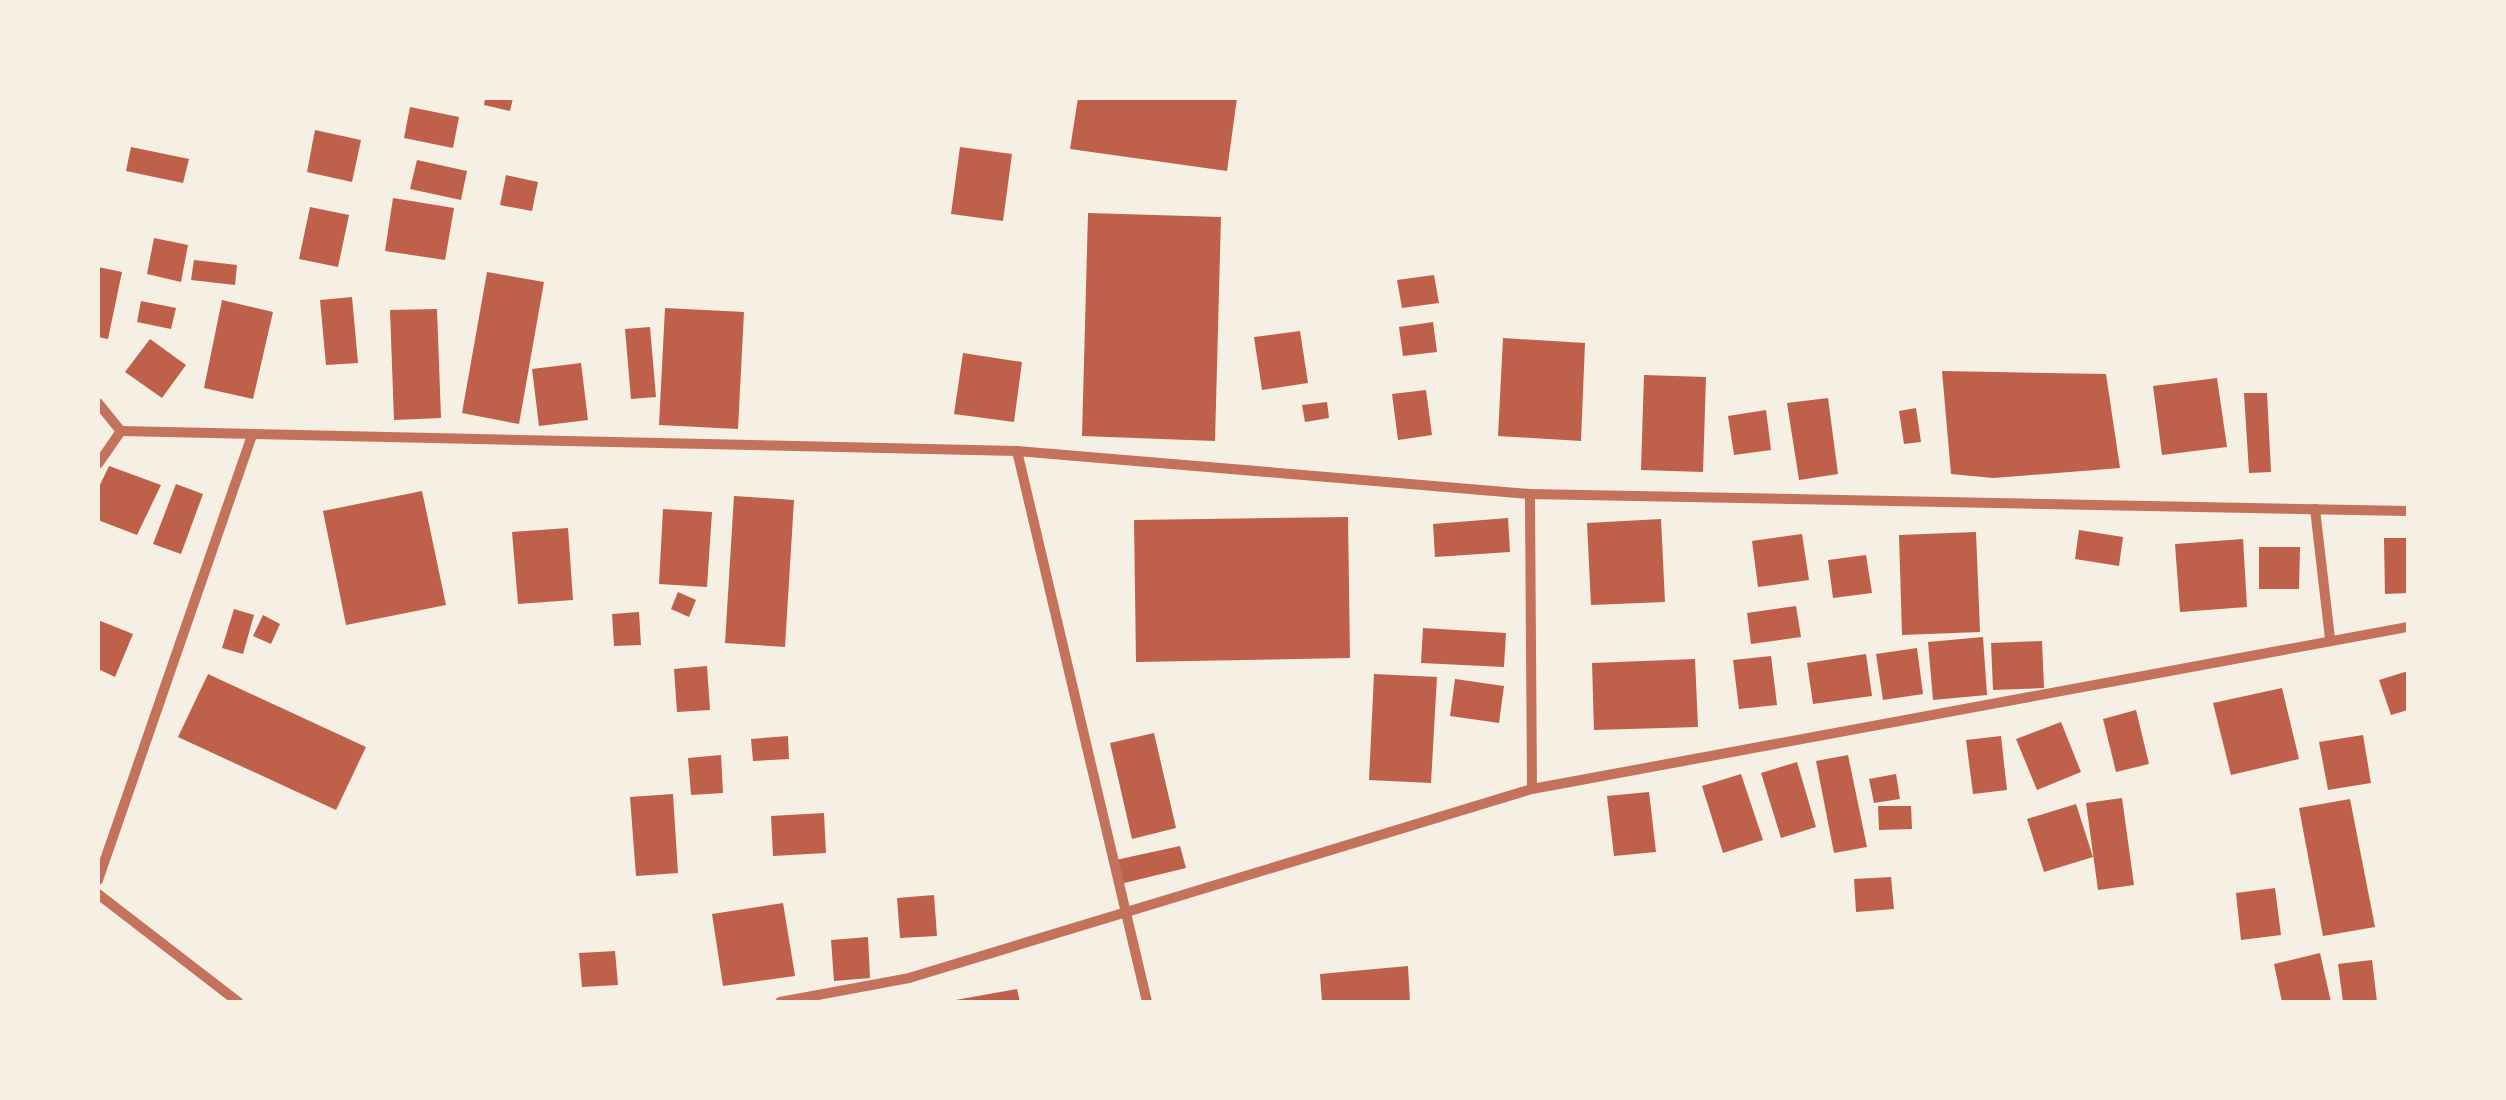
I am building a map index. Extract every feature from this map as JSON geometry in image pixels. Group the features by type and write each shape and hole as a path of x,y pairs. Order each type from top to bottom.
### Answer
{"street":[{"path":"98,403 121,432"},
{"path":"121,432 1017,451 1530,494 2408,511"},
{"path":"98,464 121,432"},
{"path":"98,880 252,435"},
{"path":"1017,451 1122,916 1146,1002"},
{"path":"1530,494 1532,790"},
{"path":"2315,509 2330,638"},
{"path":"780,1002 910,978 1532,790 2330,638 2408,627"},
{"path":"98,894 238,1002"}],"building":[{"path":"485,98 513,98 510,111 484,105"},
{"path":"1078,98 1237,98 1227,171 1070,149"},
{"path":"410,107 459,117 453,148 404,138"},
{"path":"315,130 361,140 352,182 307,172"},
{"path":"131,147 189,159 183,183 126,171"},
{"path":"960,147 1012,154 1003,221 951,214"},
{"path":"417,160 467,171 461,200 410,189"},
{"path":"506,175 538,182 532,211 500,205"},
{"path":"393,198 454,208 445,260 385,251"},
{"path":"310,207 349,215 338,267 299,259"},
{"path":"1088,213 1221,217 1215,441 1082,436"},
{"path":"154,238 188,245 181,282 147,274"},
{"path":"194,260 237,265 235,285 191,280"},
{"path":"98,267 122,272 108,339 98,337"},
{"path":"487,272 544,282 519,424 462,413"},
{"path":"1434,275 1439,303 1402,308 1397,280"},
{"path":"352,297 358,363 326,365 320,300"},
{"path":"222,300 273,312 253,399 204,388"},
{"path":"141,301 176,308 171,329 137,322"},
{"path":"665,308 744,312 738,429 659,425"},
{"path":"437,309 441,418 394,420 390,310"},
{"path":"1433,322 1437,352 1403,356 1399,327"},
{"path":"650,327 656,397 631,399 625,329"},
{"path":"1300,331 1308,383 1262,390 1254,337"},
{"path":"1503,338 1585,343 1581,441 1498,436"},
{"path":"150,339 186,365 162,398 125,372"},
{"path":"963,353 1022,362 1014,422 954,414"},
{"path":"581,363 588,420 539,426 532,369"},
{"path":"1942,371 2106,374 2120,468 1993,478 1951,474"},
{"path":"1644,375 1706,377 1703,472 1641,470"},
{"path":"2217,378 2227,447 2162,455 2153,386"},
{"path":"1426,390 1432,435 1398,440 1392,394"},
{"path":"2244,393 2267,393 2271,472 2249,473"},
{"path":"1828,398 1838,474 1799,480 1787,403"},
{"path":"1327,402 1329,418 1305,422 1302,405"},
{"path":"1916,408 1921,442 1904,444 1899,411"},
{"path":"1766,410 1771,450 1734,455 1728,416"},
{"path":"109,466 161,485 137,535 98,520 98,489"},
{"path":"176,484 203,494 181,554 153,544"},
{"path":"422,491 446,605 346,625 323,511"},
{"path":"734,496 794,500 785,647 725,643"},
{"path":"663,509 712,512 707,587 659,584"},
{"path":"1348,517 1350,658 1136,662 1134,520"},
{"path":"1508,518 1510,552 1435,557 1433,524"},
{"path":"1661,519 1665,602 1591,605 1587,523"},
{"path":"568,528 573,600 518,604 512,532"},
{"path":"2079,530 2123,537 2119,566 2075,559"},
{"path":"1976,532 1980,632 1902,635 1899,535"},
{"path":"1802,534 1809,580 1758,587 1752,541"},
{"path":"2384,538 2408,538 2408,593 2385,594"},
{"path":"2243,539 2247,607 2180,612 2175,544"},
{"path":"2259,547 2300,547 2299,589 2259,589"},
{"path":"1866,555 1872,593 1833,598 1828,560"},
{"path":"678,592 696,600 689,617 671,609"},
{"path":"1796,606 1801,637 1751,644 1747,613"},
{"path":"234,609 254,615 243,654 222,648"},
{"path":"639,612 641,645 614,646 612,614"},
{"path":"263,615 280,624 271,644 253,636"},
{"path":"98,620 133,634 115,677 98,669"},
{"path":"1423,628 1506,633 1504,667 1421,663"},
{"path":"1983,637 1987,695 1933,700 1928,642"},
{"path":"2042,641 2044,688 1993,690 1991,643"},
{"path":"1917,648 1923,694 1883,700 1876,654"},
{"path":"1866,654 1872,696 1813,704 1807,663"},
{"path":"1771,656 1777,705 1739,709 1733,660"},
{"path":"1695,659 1698,727 1594,730 1592,663"},
{"path":"707,666 710,710 677,712 674,669"},
{"path":"2408,671 2408,710 2391,715 2379,680"},
{"path":"208,674 366,747 336,810 178,737"},
{"path":"1374,674 1437,677 1431,783 1369,780"},
{"path":"1455,679 1504,686 1499,723 1450,716"},
{"path":"2282,688 2299,759 2231,775 2213,703"},
{"path":"2136,710 2149,764 2116,772 2103,719"},
{"path":"2061,722 2081,772 2037,790 2016,739"},
{"path":"1154,733 1176,828 1132,839 1110,743"},
{"path":"2363,735 2371,783 2328,790 2319,742"},
{"path":"788,736 789,759 753,761 751,739"},
{"path":"2001,736 2007,790 1973,794 1966,740"},
{"path":"721,755 723,793 691,795 688,758"},
{"path":"1848,755 1867,847 1834,853 1816,761"},
{"path":"1797,762 1816,827 1781,838 1761,773"},
{"path":"1741,774 1763,840 1723,853 1702,786"},
{"path":"1896,774 1900,799 1874,803 1869,779"},
{"path":"1649,792 1656,852 1614,856 1607,796"},
{"path":"673,794 678,873 636,876 630,797"},
{"path":"2122,798 2134,885 2098,890 2086,803"},
{"path":"2350,799 2375,927 2323,936 2299,808"},
{"path":"2076,804 2093,857 2044,872 2027,819"},
{"path":"1878,806 1911,806 1912,829 1879,830"},
{"path":"824,813 826,853 773,856 771,816"},
{"path":"1180,846 1186,868 1116,885 1111,861"},
{"path":"1891,877 1894,909 1856,912 1854,879"},
{"path":"2275,888 2281,935 2241,940 2236,893"},
{"path":"934,895 937,936 900,938 897,898"},
{"path":"783,903 795,976 723,986 712,914"},
{"path":"868,937 870,978 834,981 831,940"},
{"path":"615,951 618,985 582,987 579,953"},
{"path":"2320,953 2331,1002 2282,1002 2274,964"},
{"path":"2372,960 2377,1002 2343,1002 2338,964"},
{"path":"1408,966 1410,1002 1322,1002 1320,974"},
{"path":"1017,989 1020,1002 950,1002 950,1001"}]}
